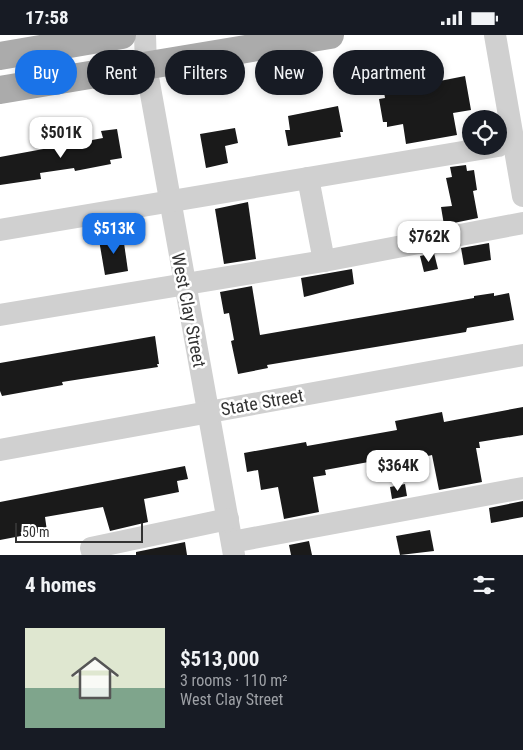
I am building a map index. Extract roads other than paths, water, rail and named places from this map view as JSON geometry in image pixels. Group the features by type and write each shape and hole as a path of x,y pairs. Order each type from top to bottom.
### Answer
{"main road":[{"path":"0,56 122,35"},
{"path":"155,64 330,35"},
{"path":"0,90 87,76"}],"street":[{"name":"West Clay Street","path":"145,35 145,50"},
{"path":"495,35 508,145 523,196"},
{"name":"West Clay Street","path":"151,95 233,549"},
{"path":"0,230 508,145"},
{"path":"308,178 324,261"},
{"path":"0,315 324,261 523,223"},
{"name":"State Street","path":"0,449 523,355"},
{"path":"233,549 523,488"},
{"path":"93,555 91,548 228,519"}]}
